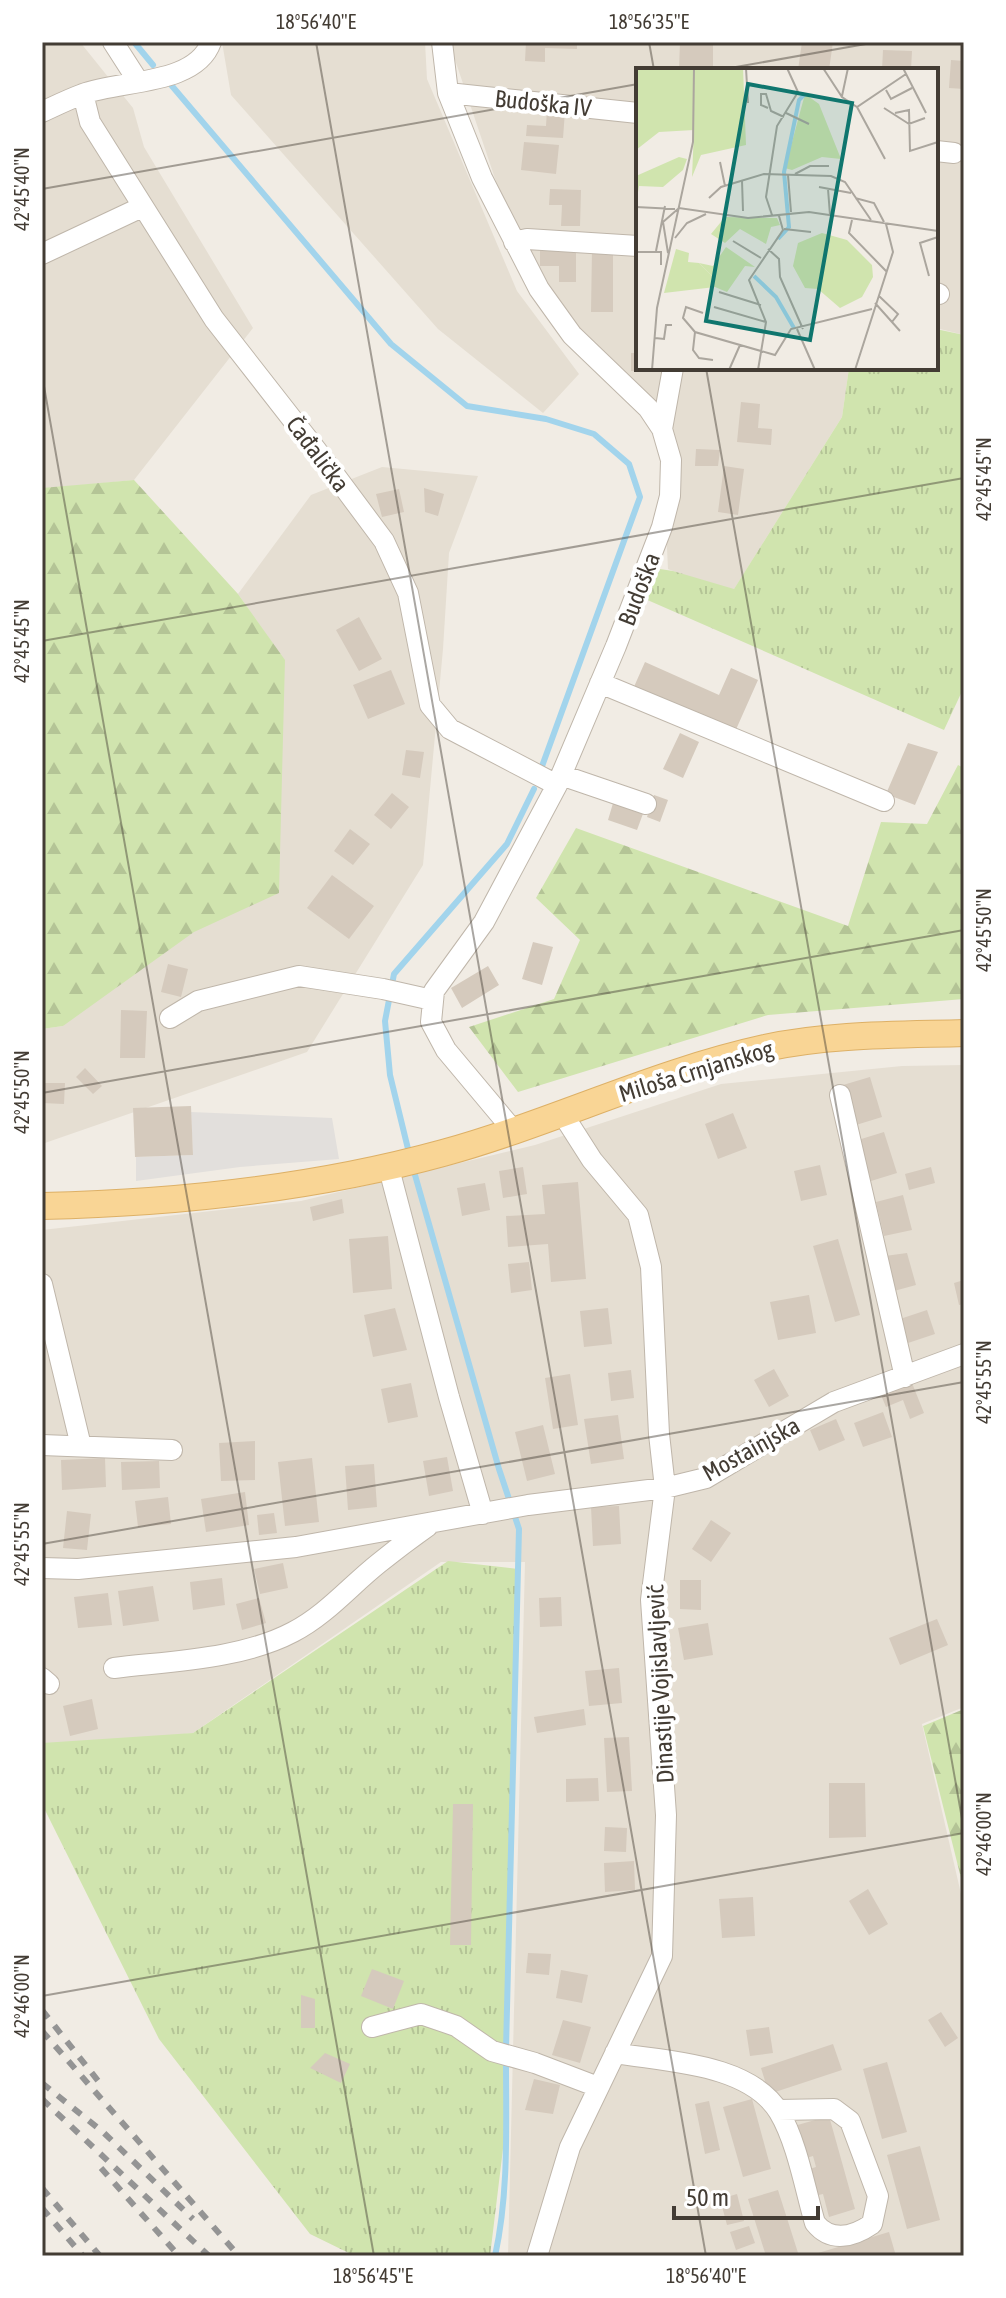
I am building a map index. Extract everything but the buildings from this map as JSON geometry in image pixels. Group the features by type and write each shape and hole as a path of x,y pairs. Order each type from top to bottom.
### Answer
{"main road":[{"name":"Miloša Crnjanskog","path":"395,1164 437,1155 697,1067 777,1045 841,1037 964,1033"},
{"path":"42,1206 158,1202 222,1196 395,1164"}],"street":[{"path":"113,42 138,81"},
{"path":"42,112 83,94 178,74 207,54 211,42"},
{"name":"Budoška","path":"432,1000 434,991 484,922 559,780 662,527 670,496 671,460 662,429 648,408 572,335 539,289 482,178 448,93 442,42"},
{"name":"Budoška IV","path":"448,93 636,113"},
{"name":"Čađalička","path":"83,94 90,122 214,319 384,541 408,593 430,705 450,729 559,780 646,804"},
{"path":"42,254 142,207"},
{"path":"514,242 527,239 636,246"},
{"path":"662,429 673,370"},
{"path":"600,683 884,801"},
{"path":"170,1018 198,1001 299,976 432,1000 431,1022 446,1050 513,1130"},
{"path":"840,1095 905,1377"},
{"name":"Dinastije Vojislavljević","path":"537,2256 570,2147 662,1956 666,1815 651,1600 665,1488 659,1434 651,1267 638,1215 592,1160 562,1113"},
{"path":"42,1568 78,1569 296,1547 487,1513 449,1397 395,1164"},
{"path":"42,1284 81,1446"},
{"name":"Mostainjska","path":"487,1513 665,1488 706,1478 834,1402 964,1354"},
{"path":"42,1445 172,1450"},
{"path":"114,1668 196,1659 259,1645 292,1633 322,1614 378,1563 431,1524"},
{"path":"372,2027 421,2014 456,2026 492,2051 535,2063 598,2087"},
{"path":"615,2053 726,2072 749,2084 778,2110 815,2223 823,2233 847,2235 872,2224 878,2196 850,2121 834,2109 778,2110"}],"shaded area":[{"path":"42,42 80,42 133,108 144,147 253,328 134,480 42,489"},
{"path":"222,42 425,42 427,79 517,291 579,374 543,413 438,329 231,95"},
{"path":"449,42 964,42 964,335 938,328 938,68 636,68 636,370 849,370 842,417 731,594 668,569 666,528 674,453 565,316 514,235"},
{"path":"382,467 478,476 449,553 423,865 307,1052 42,1144 42,1029 63,1026 285,661 238,594 311,495"},
{"path":"964,1065 964,1707 922,1724 964,1907 964,2256 508,2256 525,1562 441,1562 193,1733 42,1750 42,1230 301,1201 535,1145 721,1084 902,1066"},
{"path":"191,1112 332,1118 339,1159 240,1167 136,1181 136,1157 193,1155"}],"green space":[{"path":"938,329 964,335 964,687 944,730 636,595 647,567 673,571 734,589 842,417 849,370 938,370"},
{"path":"134,480 238,594 285,660 279,893 194,932 63,1026 42,1029 42,488"},
{"path":"958,765 964,768 964,999 768,1015 518,1092 469,1027 554,999 580,940 536,898 576,828 848,926 881,822 927,824"},
{"path":"448,1561 518,1569 506,2124 490,2256 355,2256 310,2234 159,2039 42,1804 42,1743 193,1733"},
{"path":"964,1709 964,1890 923,1726"}],"waterway":[{"path":"134,42 153,65"},
{"path":"172,86 391,344 467,406 546,419 594,434 629,464 640,497 541,769"},
{"path":"409,1153 390,1075 385,1021 394,974 507,844 534,789"},
{"path":"413,1168 519,1529 506,2049"},
{"path":"495,2256 505,2183 506,2060"}],"railway":[{"path":"42,2010 99,2082"},
{"path":"42,2031 239,2256"},
{"path":"42,2083 103,2132 193,2219"},
{"path":"42,2099 209,2256"},
{"path":"101,2168 179,2256"},
{"path":"42,2188 100,2256"},
{"path":"42,2208 83,2256"}]}
